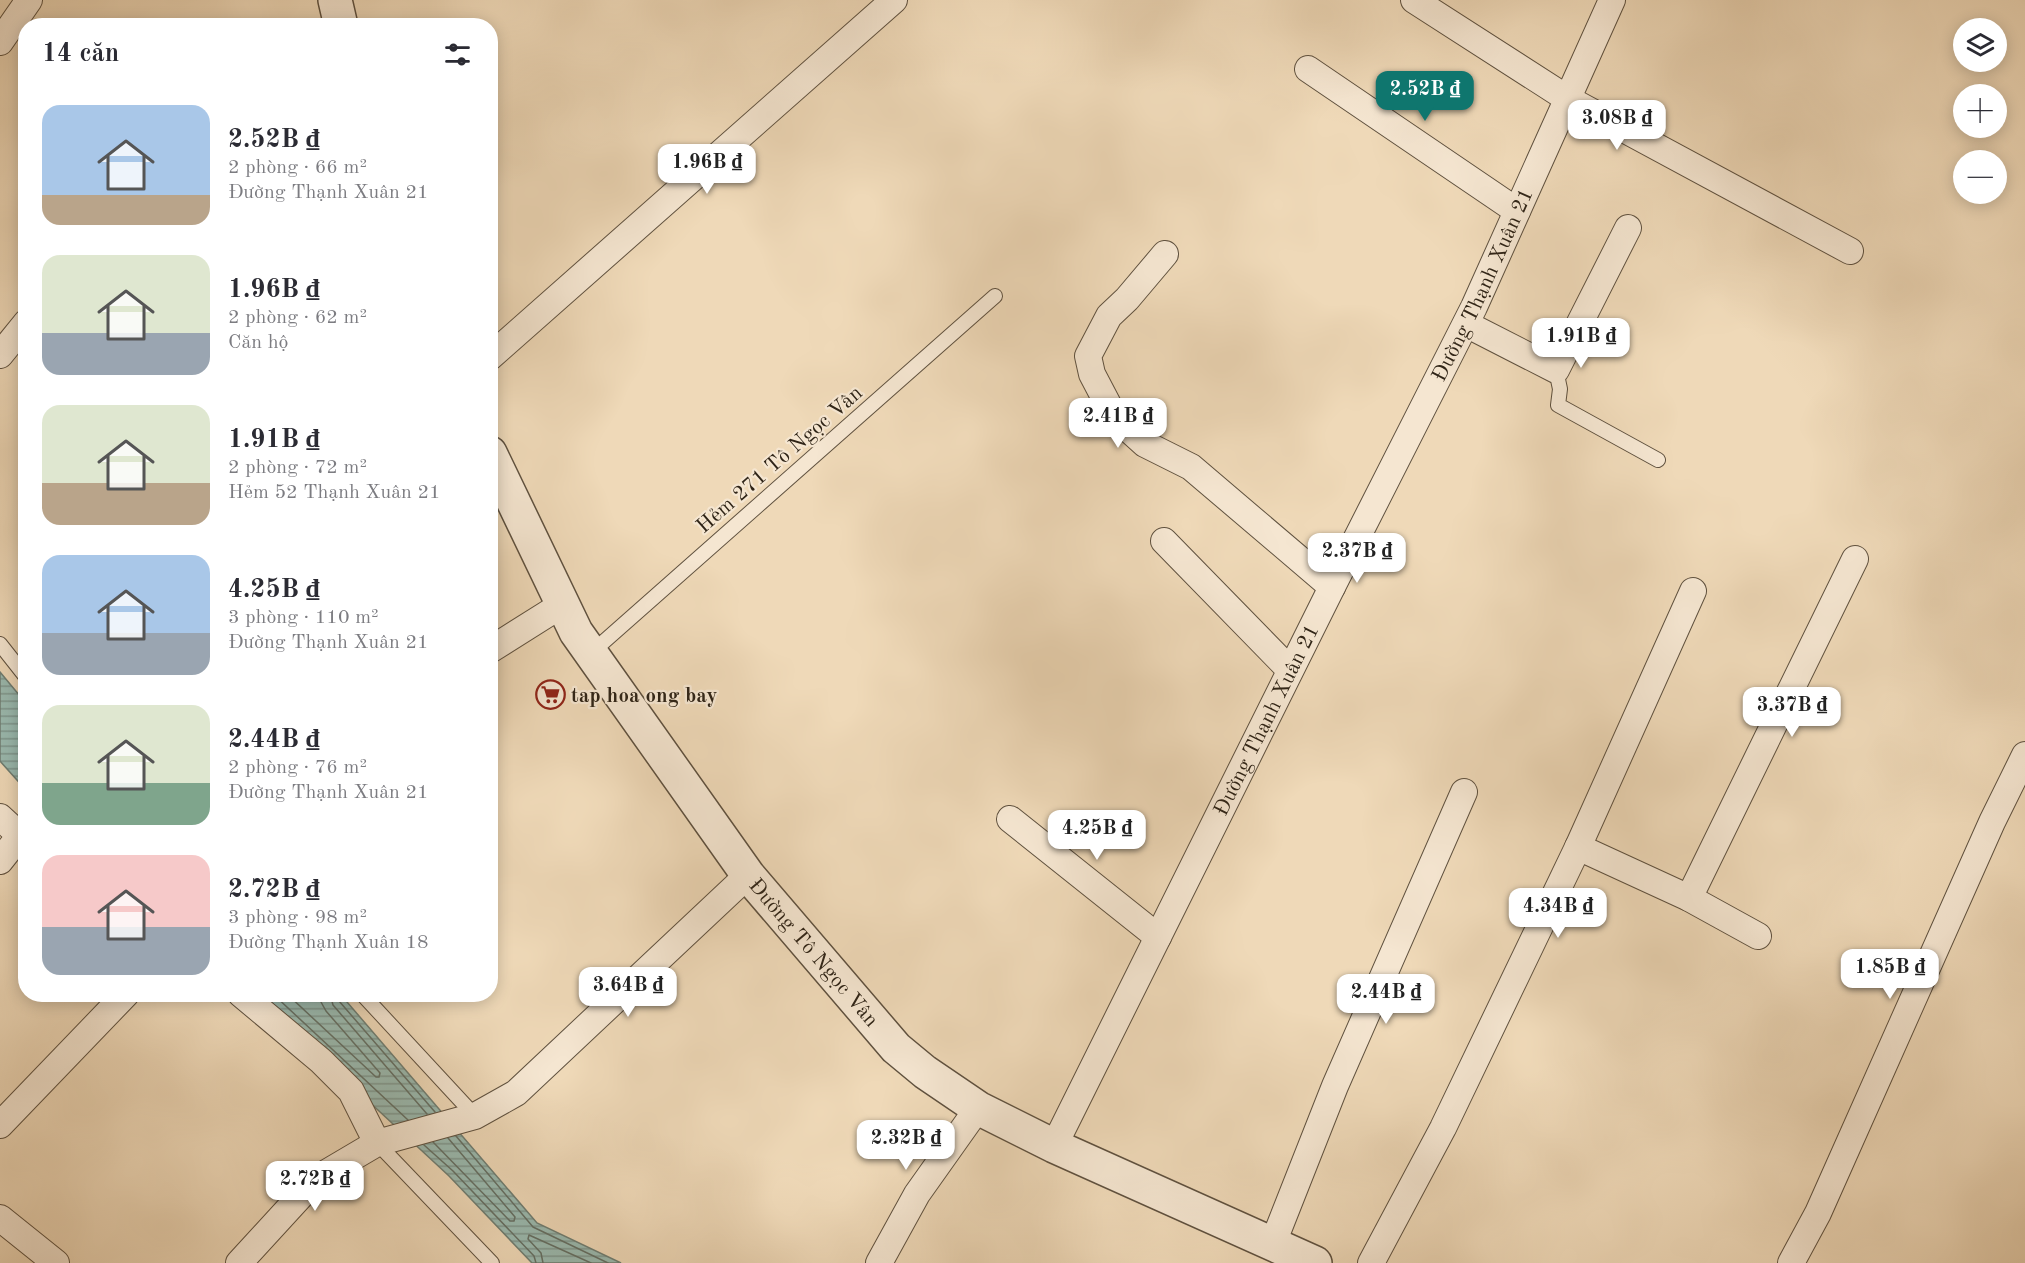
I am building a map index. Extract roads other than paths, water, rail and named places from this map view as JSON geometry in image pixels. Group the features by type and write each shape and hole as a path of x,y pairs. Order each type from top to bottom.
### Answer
{"street":[{"path":"0,42 29,0"},
{"path":"335,0 339,18"},
{"path":"498,350 894,0"},
{"path":"1414,0 1568,99 1850,251"},
{"name":"Đường Thạnh Xuân 21","path":"1054,1146 1290,670 1466,324 1612,0"},
{"path":"1308,69 1517,211"},
{"path":"1466,324 1556,370 1628,228"},
{"path":"1165,254 1127,299 1109,316 1088,356 1092,374 1114,416 1145,444 1191,467 1332,587"},
{"path":"0,355 18,333"},
{"name":"Đường Tô Ngọc Vân","path":"498,470 576,632 748,875 896,1048 925,1072 978,1108 1054,1146 1315,1263"},
{"path":"1164,541 1290,670"},
{"path":"1689,898 1855,559"},
{"path":"1371,1263 1443,1128 1578,847 1694,591"},
{"path":"498,645 563,604"},
{"path":"1791,1263 1818,1213 1992,822 2025,755"},
{"path":"1273,1243 1335,1086 1464,792"},
{"path":"0,817 18,835"},
{"path":"1010,819 1158,937"},
{"path":"0,861 18,843"},
{"path":"1578,847 1689,898 1758,936"},
{"path":"238,1263 316,1179 387,1140 475,1116 516,1093 748,875"},
{"path":"0,1125 118,1002"},
{"path":"251,1002 321,1061 351,1091 387,1140"},
{"path":"879,1263 917,1194 978,1108"},
{"path":"0,1218 56,1263"}],"lane":[{"name":"Hẻm 271 Tô Ngọc Vân","path":"591,652 995,296"},
{"path":"1556,370 1560,389 1558,405 1658,460"},
{"path":"0,644 18,667"},
{"path":"369,1002 475,1116"},
{"path":"387,1140 492,1263"}],"water":[{"path":"0,672 18,694 18,781 0,761"},
{"path":"262,1002 347,1002 537,1223 621,1263 532,1263 449,1176"}],"place":[{"name":"tap hoa ong bay","path":"550,695"}]}
